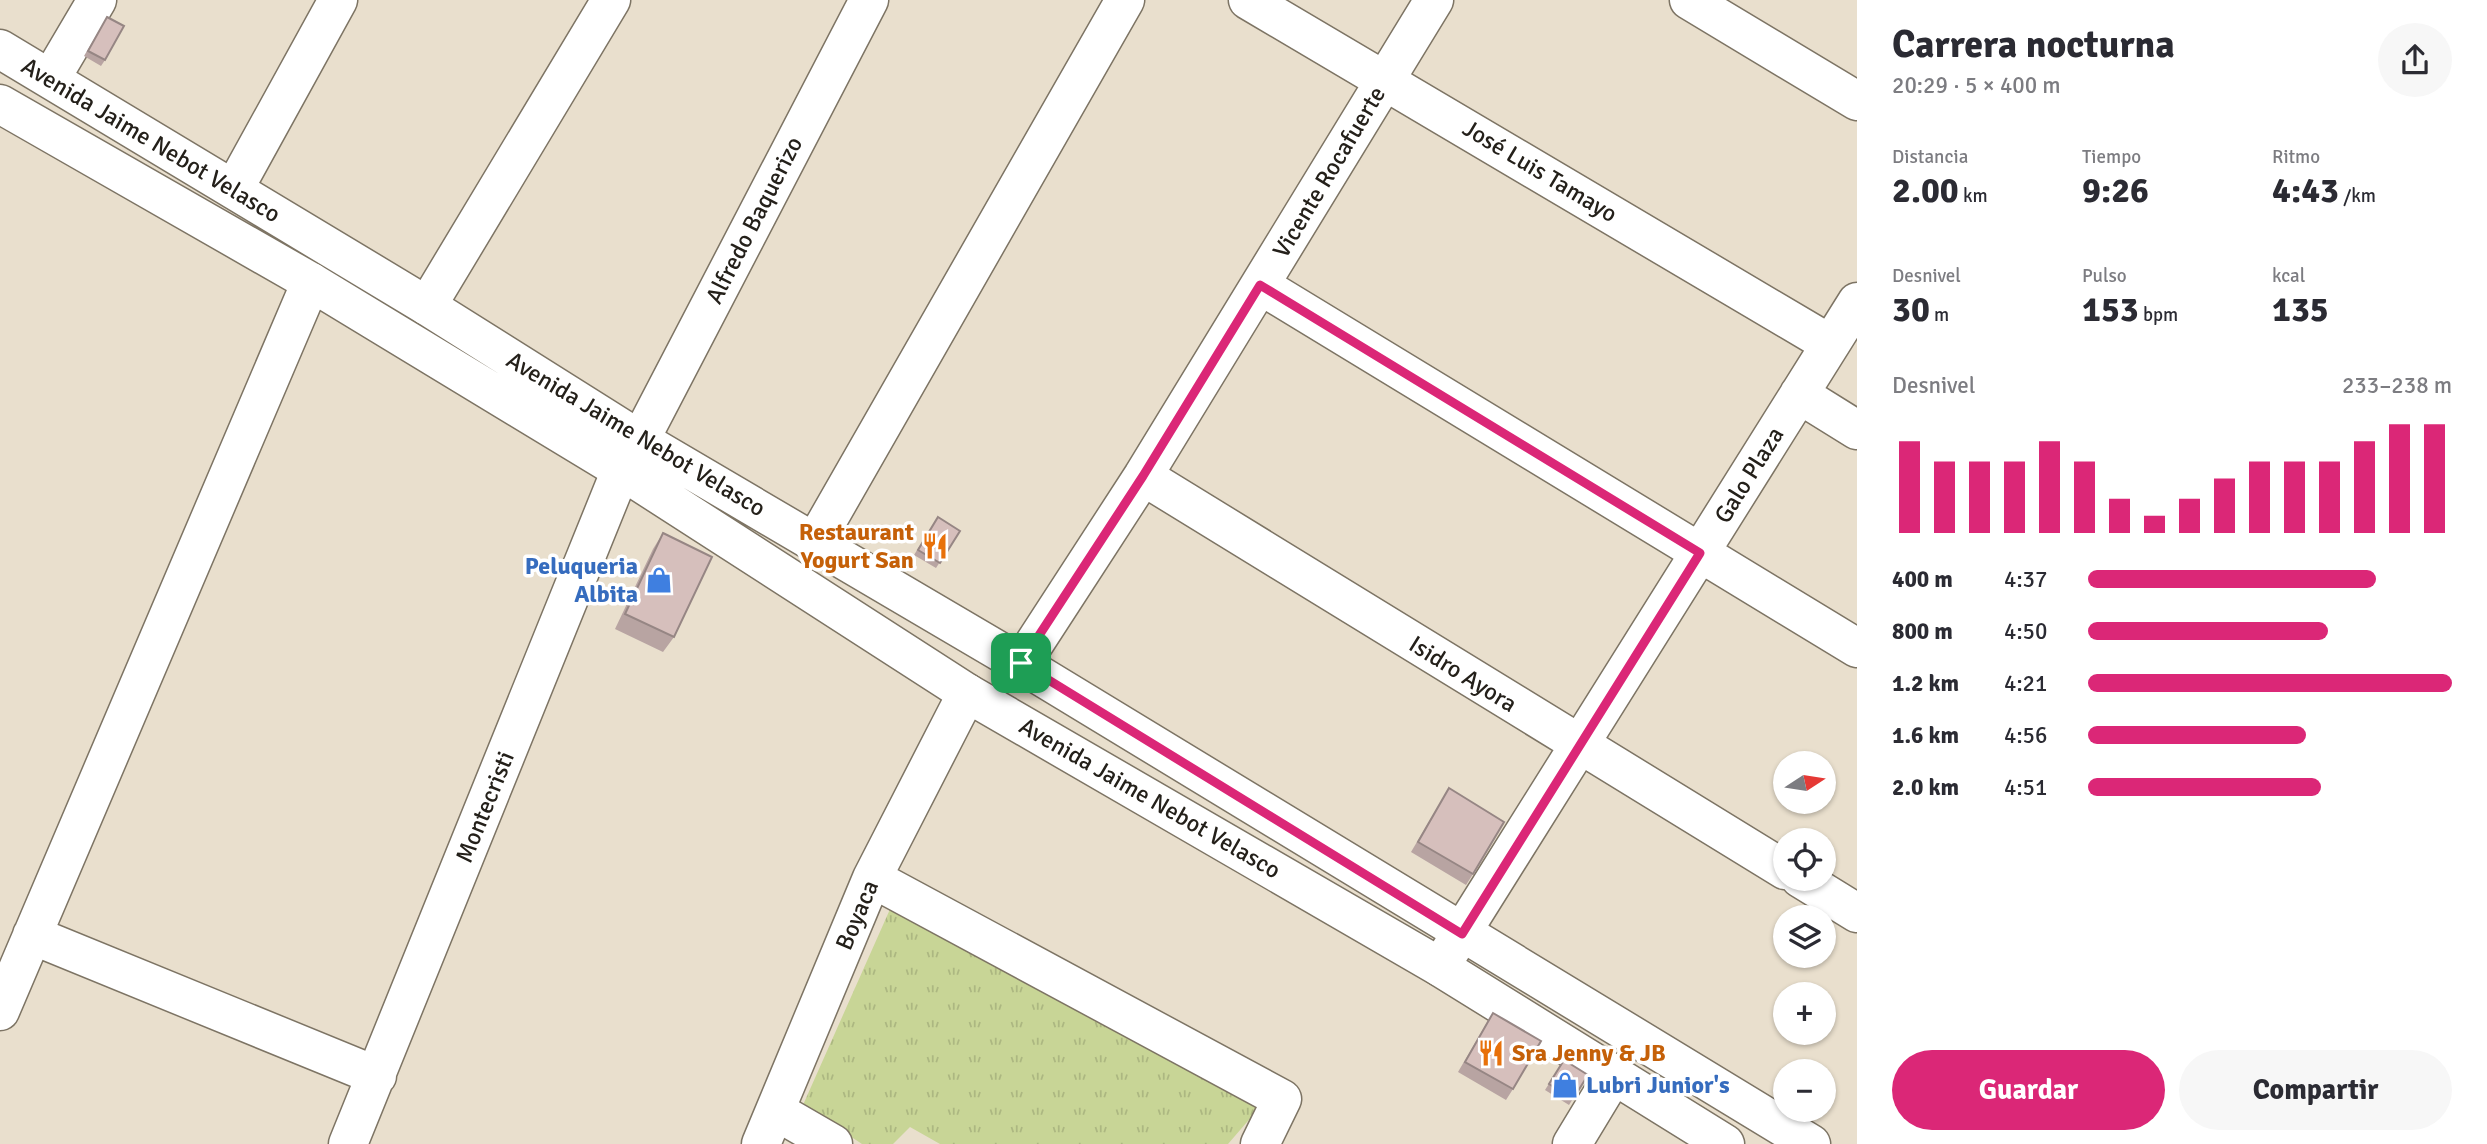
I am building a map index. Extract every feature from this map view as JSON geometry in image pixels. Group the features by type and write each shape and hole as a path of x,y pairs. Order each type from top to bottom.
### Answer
{"street":[{"path":"51,78 97,0"},
{"path":"234,189 338,0"},
{"path":"427,306 611,0"},
{"name":"Alfredo Baquerizo","path":"630,455 869,0"},
{"path":"815,542 1125,0"},
{"name":"José Luis Tamayo","path":"1248,0 1386,79 1830,344"},
{"name":"Vicente Rocafuerte","path":"1021,663 1143,476 1434,0"},
{"path":"1689,0 1857,102"},
{"name":"Avenida Jaime Nebot Velasco","path":"0,49 427,306 630,455 967,692 1440,967 1615,1073 1725,1144"},
{"name":"Avenida Jaime Nebot Velasco","path":"0,105 311,282 630,455 815,542 1021,663 1462,934 1811,1144"},
{"path":"0,1011 8,971 32,935 311,282"},
{"path":"1260,285 1857,648"},
{"name":"Galo Plaza","path":"1440,967 1855,308"},
{"path":"1799,394 1857,430"},
{"name":"Montecristi","path":"348,1144 630,455"},
{"name":"Isidro Ayora","path":"1143,476 1773,863"},
{"name":"Boyaca","path":"768,1127 872,878 967,692"},
{"path":"872,878 1282,1099 1260,1144"},
{"path":"1821,891 1857,913"},
{"path":"32,935 377,1076"},
{"path":"1572,1144 1615,1073"},
{"path":"768,1127 833,1144"}],"green space":[{"path":"891,907 1260,1107 1228,1144 940,1144 910,1127 893,1144 862,1144 803,1105"}],"building":[{"path":"107,17 124,26 105,60 88,51"},
{"name":"Restaurant Yogurt San","path":"938,517 960,531 940,563 918,550"},
{"path":"663,533 712,557 674,637 625,614"},
{"path":"1449,788 1504,822 1473,874 1418,842"},
{"path":"1493,1013 1541,1041 1513,1089 1465,1062"},
{"name":"Lubri Junior's","path":"1564,1060 1588,1075 1573,1099 1549,1084"}],"place":[{"name":"Restaurant Yogurt San","path":"935,546"},
{"name":"Peluqueria Albita","path":"659,580"},
{"name":"Sra Jenny & JB","path":"1491,1053"},
{"name":"Lubri Junior's","path":"1565,1085"}],"route":[{"path":"1260,285 1700,553 1462,934 1021,663 1143,476 1260,285"}]}
